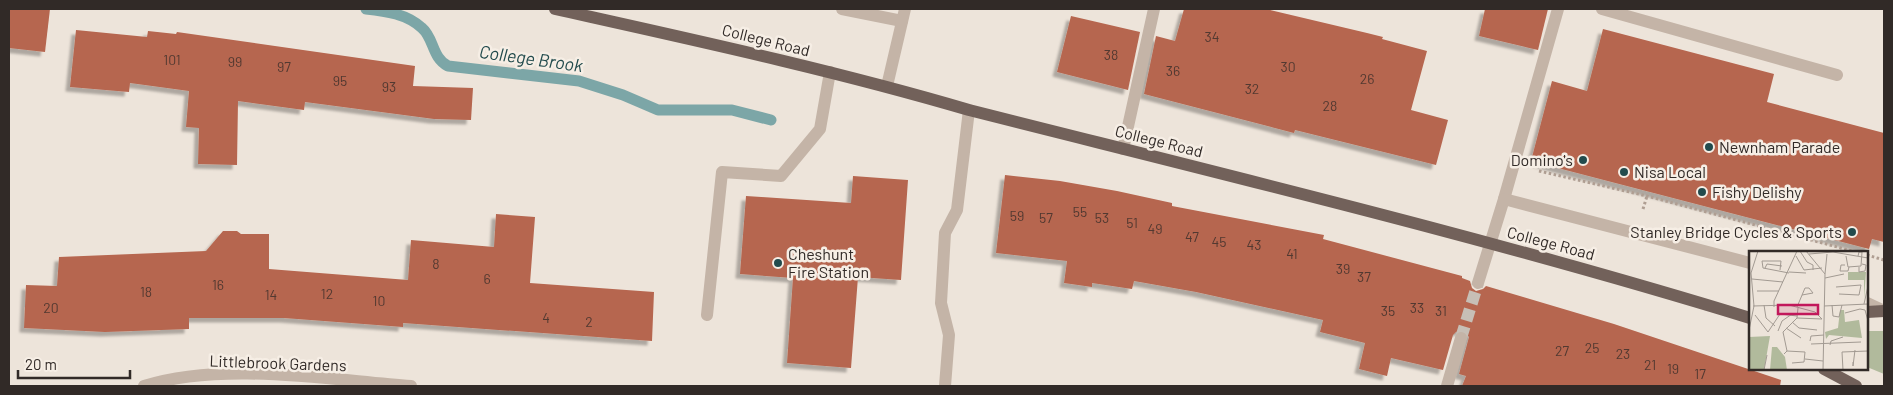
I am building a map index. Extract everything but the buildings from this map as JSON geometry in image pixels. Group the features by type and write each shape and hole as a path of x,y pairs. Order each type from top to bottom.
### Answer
{"main road":[{"name":"College Road","path":"556,9 886,86 969,110 1489,243 1652,288 1749,318"},
{"path":"1868,312 1884,312"},
{"path":"1826,370 1856,386"}],"street":[{"path":"842,9 903,15 886,86"},
{"path":"1123,148 1154,9"},
{"path":"1478,283 1514,166 1558,9"},
{"path":"1602,9 1837,75"},
{"path":"707,315 722,172 781,176 820,129 830,72"},
{"path":"945,386 949,335 941,303 945,232 957,210 969,110"},
{"path":"1504,199 1749,263"},
{"path":"1868,304 1884,312"},
{"path":"1447,386 1461,338"},
{"name":"Littlebrook Gardens","path":"144,386 193,377 223,374 271,375 411,386"}],"path":[{"path":"1514,166 1647,196 1852,251"},
{"path":"1868,256 1884,260"}],"green space":[{"path":"1868,331 1884,331 1884,374 1868,367"}],"waterway":[{"name":"College Brook","path":"366,9 396,14 416,23 426,32 439,58 448,66 579,81 623,95 658,110 732,110 771,120"}],"tunnel":[{"path":"1461,338 1478,283"}],"place":[{"name":"Newnham Parade","path":"1709,147"},
{"name":"Domino's","path":"1583,160"},
{"name":"Nisa Local","path":"1624,172"},
{"name":"Fishy Delishy","path":"1702,192"},
{"name":"Stanley Bridge Cycles & Sports","path":"1852,232"},
{"name":"Cheshunt Fire Station","path":"778,263"}]}
